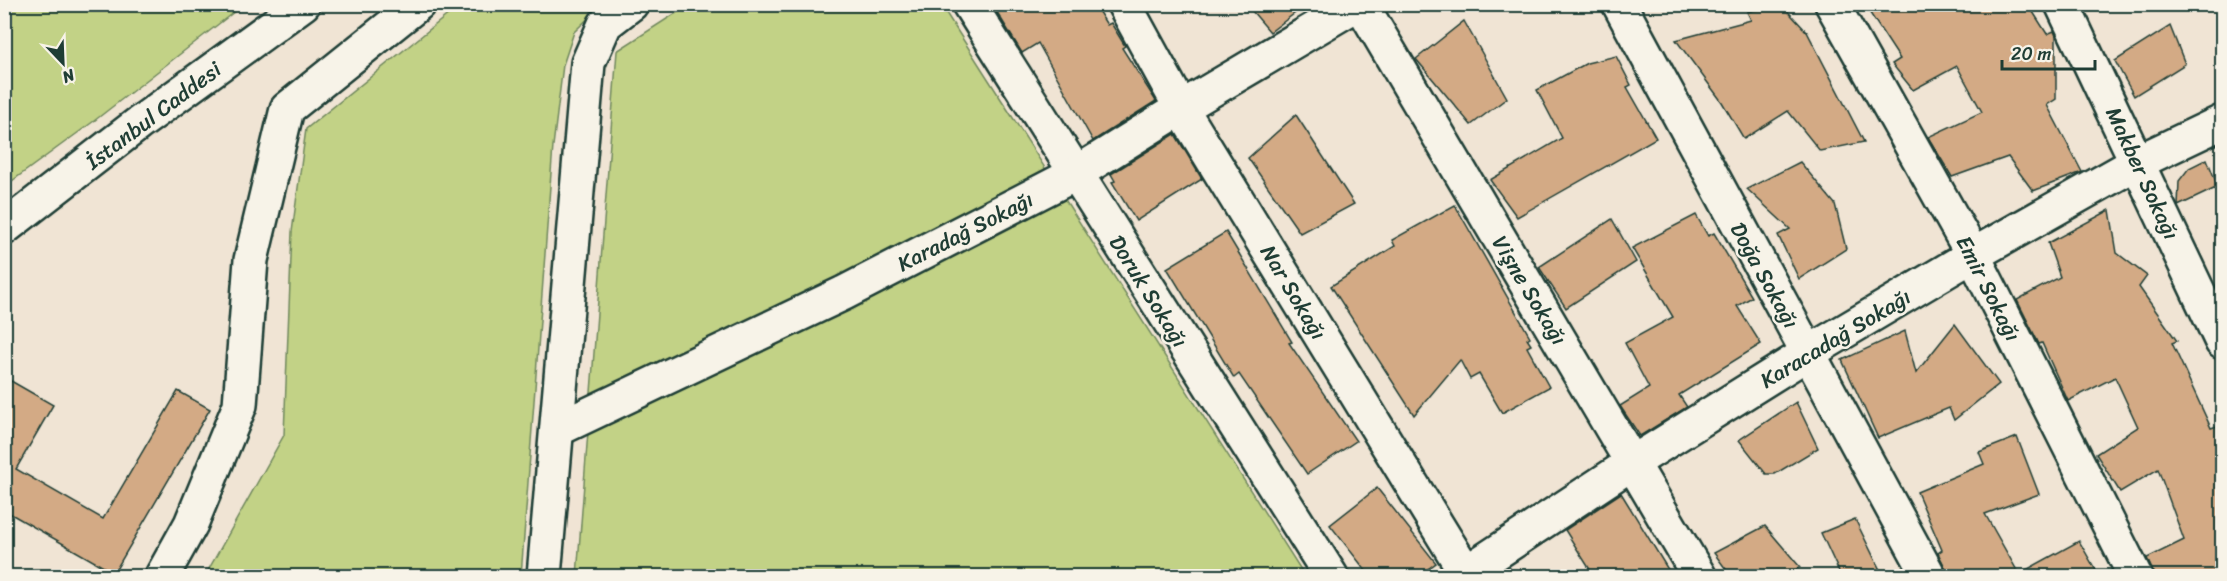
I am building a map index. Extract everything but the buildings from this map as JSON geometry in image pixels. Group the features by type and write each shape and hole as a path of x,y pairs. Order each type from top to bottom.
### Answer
{"street":[{"name":"İstanbul Caddesi","path":"4,228 138,124 303,4"},
{"path":"162,576 191,524 240,405 251,260 287,109 418,4"},
{"path":"544,576 588,63 605,24 631,4"},
{"name":"Doruk Sokağı","path":"969,4 1331,576"},
{"name":"Nar Sokağı","path":"1124,4 1181,108 1465,575"},
{"name":"Karadağ Sokağı","path":"558,429 844,293 1075,174 1181,108 1359,4"},
{"name":"Vişne Sokağı","path":"1359,4 1699,576"},
{"name":"Doğa Sokağı","path":"1619,4 1929,576"},
{"name":"Emir Sokağı","path":"1832,4 1973,255 2135,576"},
{"name":"Makber Sokağı","path":"2062,4 2223,342"},
{"name":"Karacadağ Sokağı","path":"1465,575 1632,463 1808,353 1973,255 2138,162 2223,122"}],"green space":[{"path":"5,4 243,5 94,121 5,186"},
{"path":"690,4 941,5 1305,576 577,576 617,51"},
{"path":"460,5 602,5 574,32 563,65 553,146 521,576 205,576 284,435 292,232 306,129"}]}
